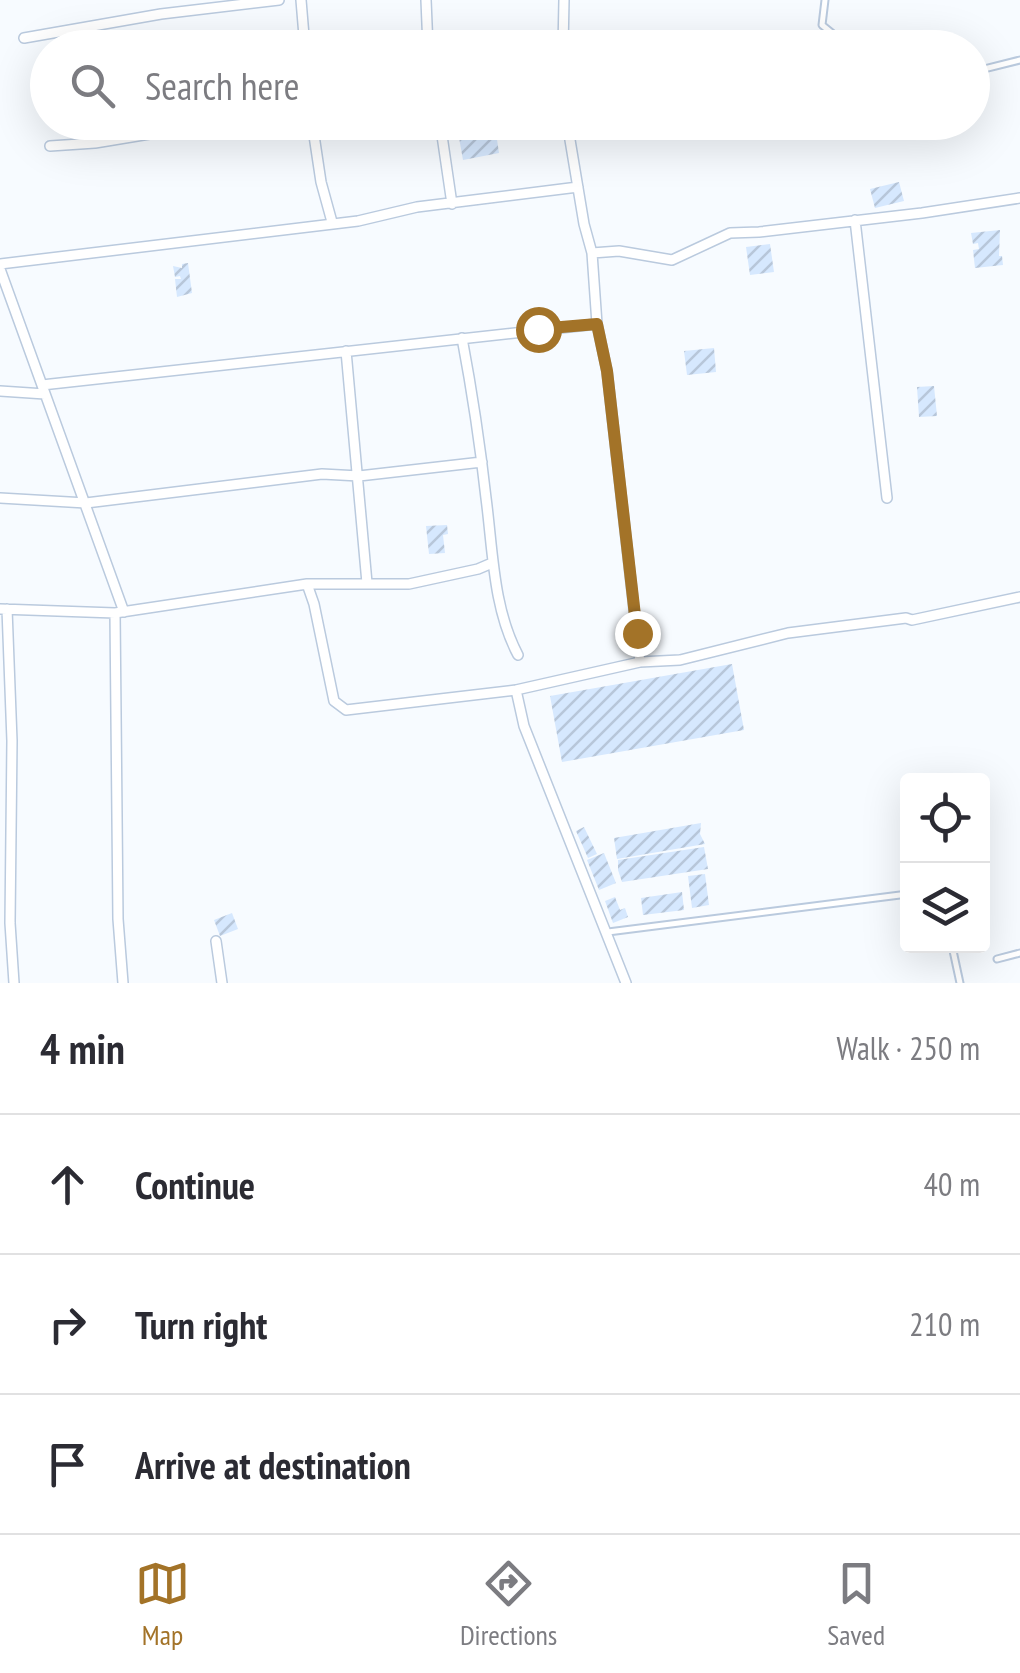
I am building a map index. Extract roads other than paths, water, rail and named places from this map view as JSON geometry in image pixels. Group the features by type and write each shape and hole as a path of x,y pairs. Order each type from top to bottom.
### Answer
{"street":[{"path":"70,30 279,0"},
{"path":"301,0 304,30"},
{"path":"426,0 427,30"},
{"path":"563,30 564,0"},
{"path":"24,38 30,37"},
{"path":"50,146 112,140"},
{"path":"315,140 332,222"},
{"path":"443,140 452,204"},
{"path":"570,140 592,253 597,324 607,371 640,662"},
{"path":"123,983 118,919 120,613 86,503 0,266 332,222 358,222 399,210 578,187"},
{"path":"592,253 619,252 672,260 730,233 1020,198"},
{"path":"855,220 887,498"},
{"path":"0,391 44,390 597,324"},
{"path":"462,338 482,462 492,563 508,636 518,656"},
{"path":"346,351 367,583"},
{"path":"0,498 86,503 322,474 359,476 482,462"},
{"path":"14,983 5,923 12,742 4,609 120,613 307,584 408,584 492,563"},
{"path":"307,584 328,680 339,707 346,710 516,690 640,662 680,660 788,632 912,620 1020,597"},
{"path":"516,690 524,726 626,983"},
{"path":"216,941 222,983"}],"lane":[{"path":"825,0 822,25 828,30"},
{"path":"990,68 1020,60"},
{"path":"606,932 900,895"},
{"path":"954,953 960,983"},
{"path":"997,958 1020,953"}]}
